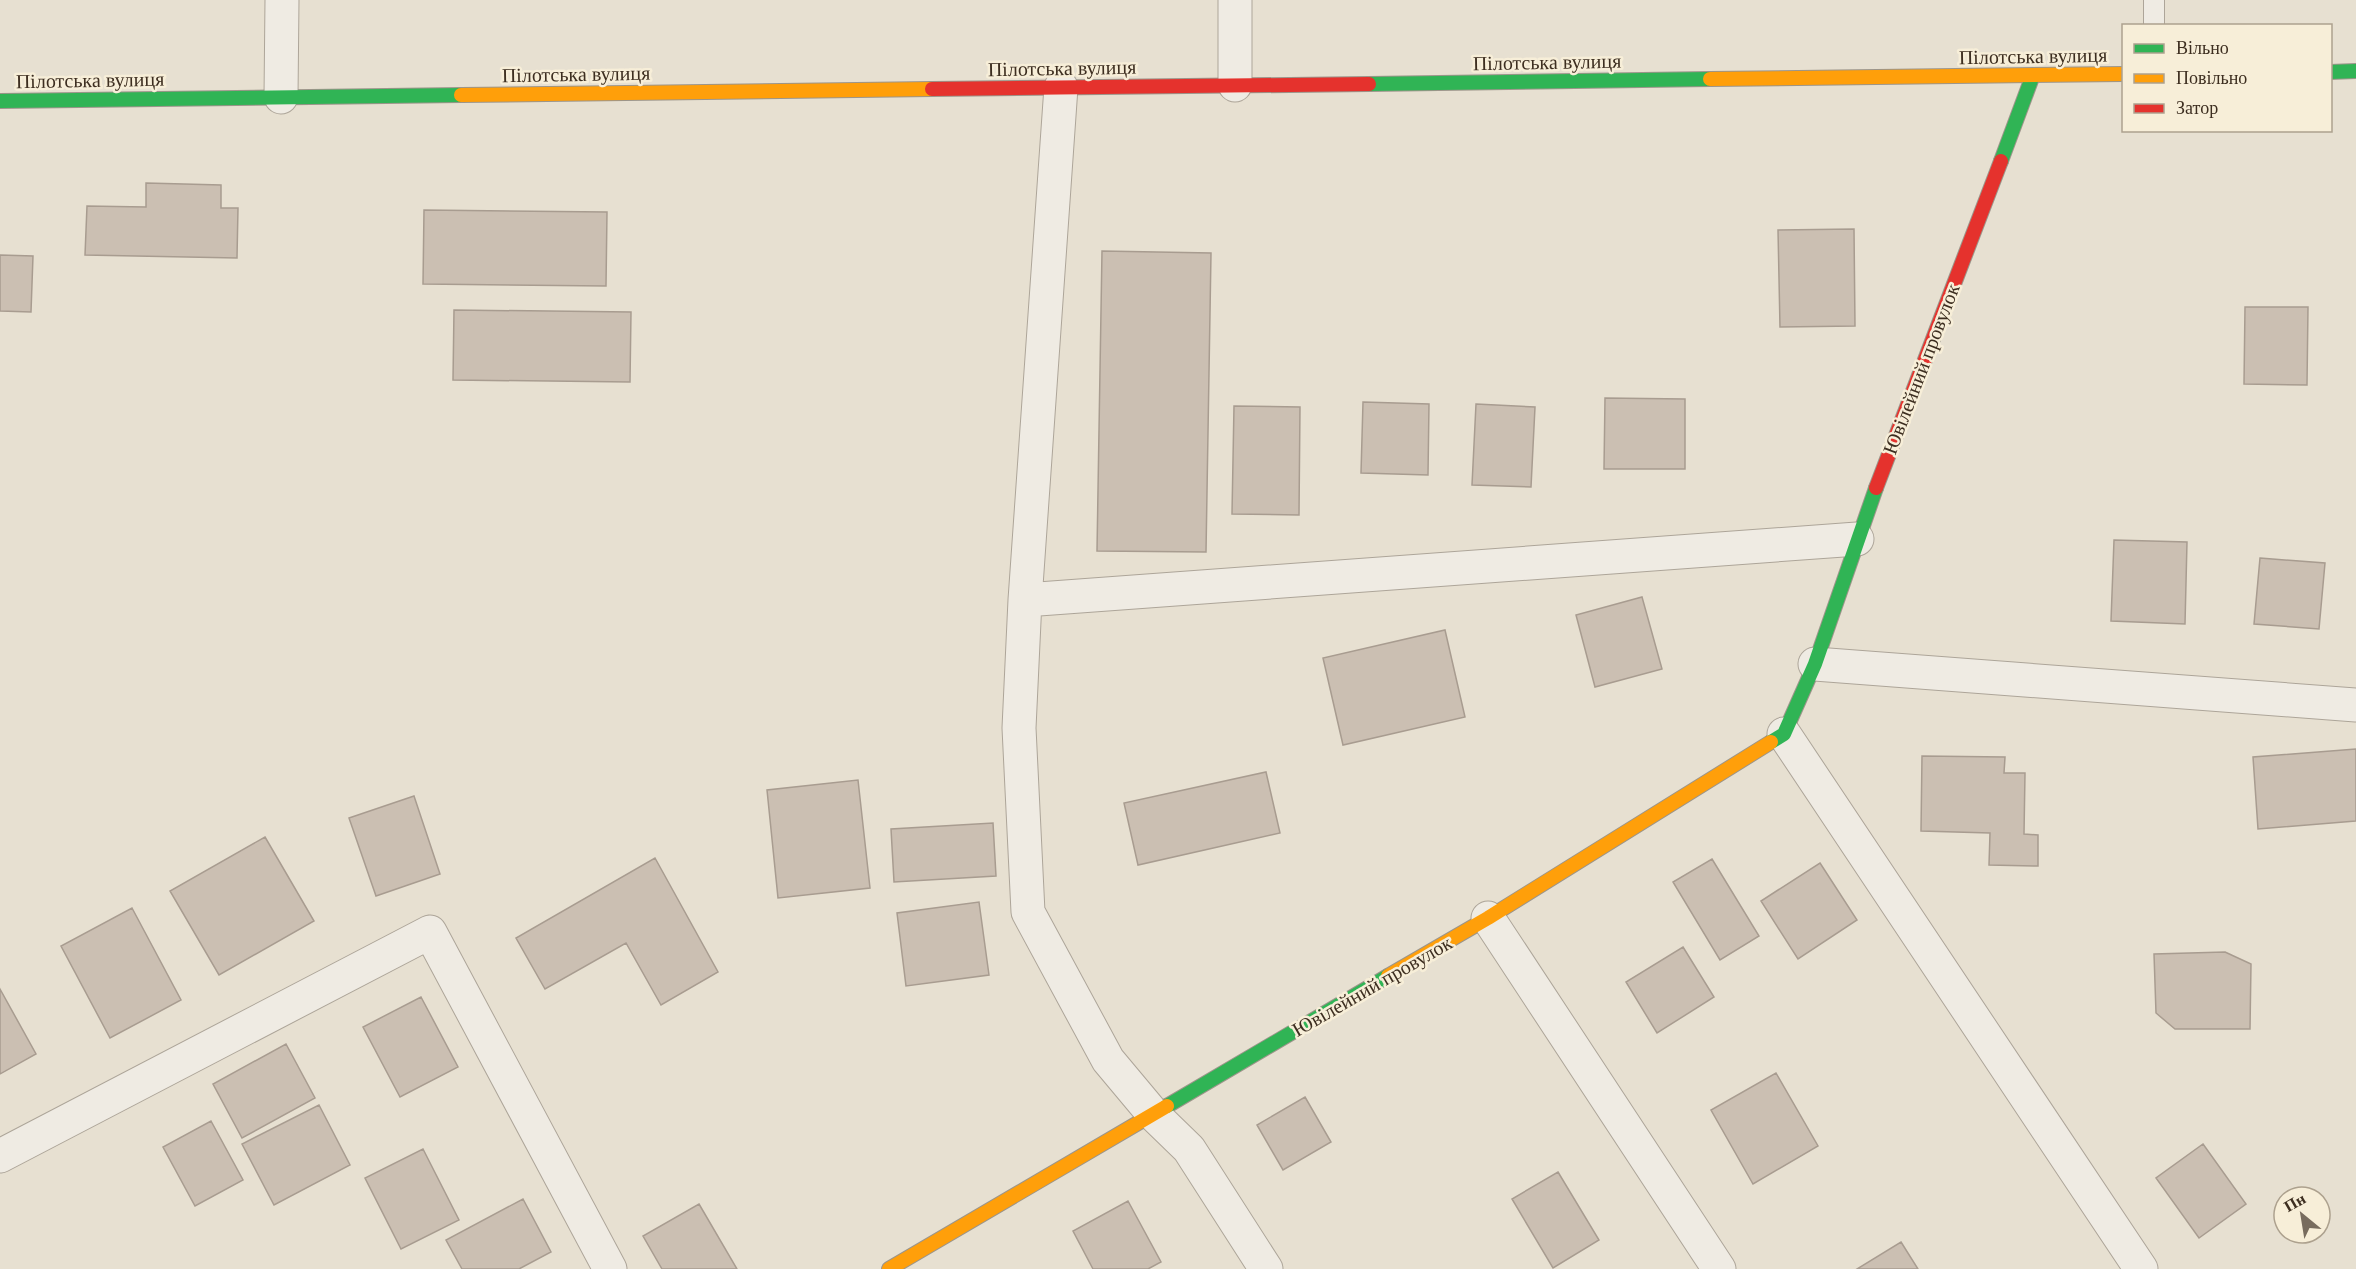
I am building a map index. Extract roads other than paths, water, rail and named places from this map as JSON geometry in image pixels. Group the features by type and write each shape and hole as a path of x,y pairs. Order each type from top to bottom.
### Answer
{"main road":[{"path":"2332,72 2356,71"},
{"name":"Пілотська вулиця","path":"0,101 2122,74"},
{"name":"Ювілейний провулок","path":"889,1269 1488,918 1784,734 1815,664 1857,539 2033,75"}],"street":[{"path":"281,97 282,0"},
{"path":"1235,0 1235,86"},
{"path":"1061,87 1025,600 1019,728 1028,912 1108,1060 1154,1115 1189,1149 1266,1269"},
{"path":"1025,600 1857,539"},
{"path":"1815,664 2356,705"},
{"path":"1784,734 2141,1269"},
{"path":"1488,918 1719,1269"},
{"path":"0,1156 430,932 610,1269"}],"lane":[{"path":"2154,0 2154,24"}]}
